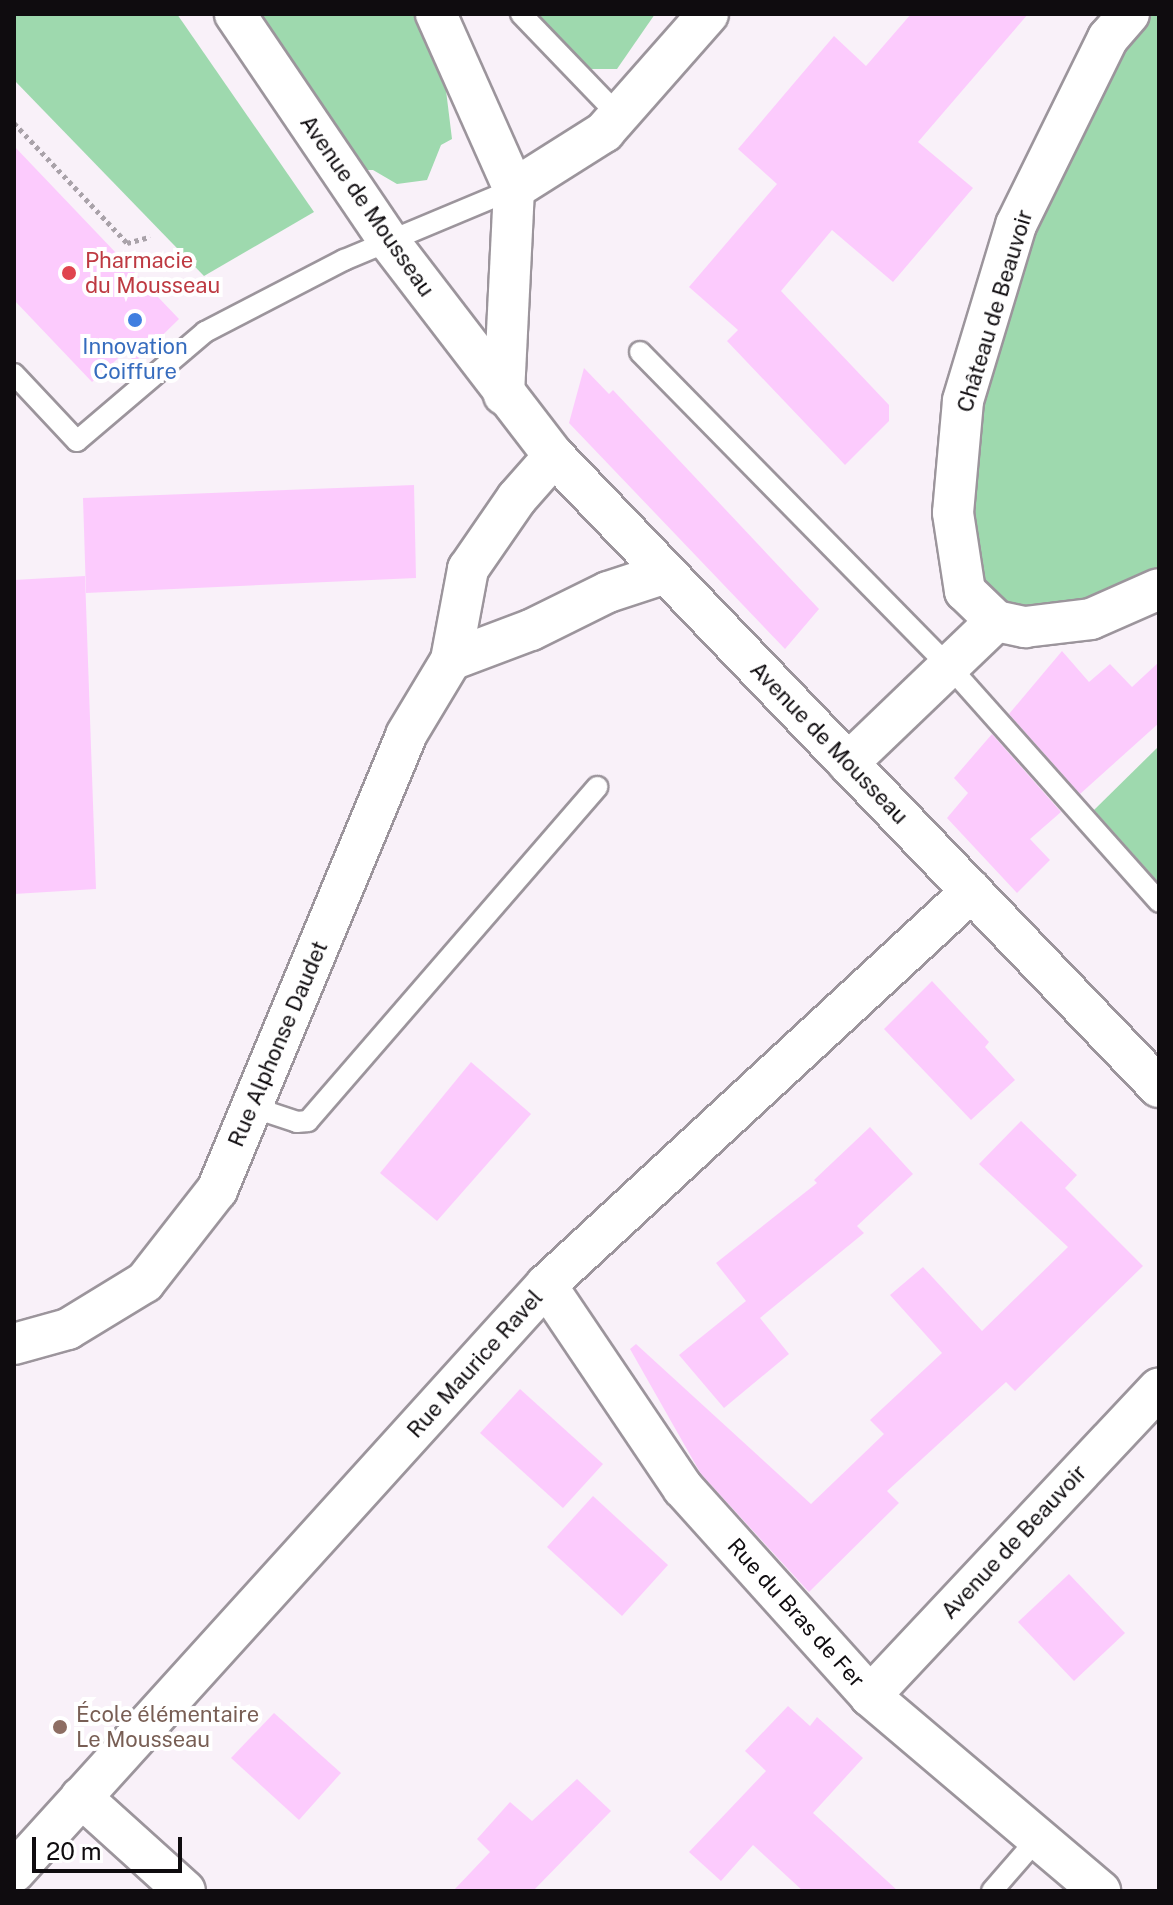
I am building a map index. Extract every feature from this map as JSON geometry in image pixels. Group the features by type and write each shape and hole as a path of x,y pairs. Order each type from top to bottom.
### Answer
{"street":[{"name":"Avenue de Mousseau","path":"235,14 388,240 504,395 554,456 1159,1087"},
{"path":"436,14 514,189 504,395"},
{"path":"514,189 604,132 708,14"},
{"name":"Château de Beauvoir","path":"996,621 965,591 953,513 963,401 1016,225 1108,38 1129,14"},
{"name":"Rue Alphonse Daudet","path":"14,1344 68,1329 145,1282 217,1190 406,735 451,660 468,569 517,498 554,456"},
{"path":"451,660 531,630 608,592 666,573"},
{"path":"848,763 996,621 1025,627 1091,619 1159,589"},
{"name":"Rue Maurice Ravel","path":"14,1872 546,1285 972,891"},
{"name":"Rue du Bras de Fer","path":"546,1285 683,1488 870,1696 1100,1891"},
{"name":"Avenue de Beauvoir","path":"870,1696 1159,1388"},
{"path":"81,1797 185,1891"}],"lane":[{"path":"521,14 619,116"},
{"path":"14,374 77,441 205,332 388,240 514,189"},
{"path":"640,352 949,666 1159,902"},
{"path":"252,1107 297,1122 308,1121 597,787"},
{"path":"992,1891 1038,1838"}],"path":[{"path":"14,123 127,243 150,237"}],"green space":[{"path":"14,14 177,14 314,212 204,276 14,80"},
{"path":"248,14 418,14 443,66 452,139 441,145 427,180 397,184 373,170 357,170"},
{"path":"537,14 655,14 617,69 587,69"},
{"path":"1129,14 1159,14 1159,589 996,621 953,513 1016,226"},
{"path":"1159,746 1159,883 1094,810"}],"building":[{"path":"911,14 1028,14 918,142 973,188 893,282 832,230 781,291 889,405 889,421 845,465 727,341 738,330 689,287 777,184 738,149 834,36 866,66"},
{"path":"14,146 179,319 135,362 125,352 92,382 14,300"},
{"path":"584,368 609,394 613,390 819,609 785,649 569,423"},
{"path":"414,485 416,578 86,593 83,498"},
{"path":"85,576 96,889 14,894 14,580"},
{"path":"1062,651 1089,682 1110,664 1132,687 1159,662 1159,723 1080,794 1009,714"},
{"path":"992,734 1061,812 1030,839 1050,860 1017,893 947,818 968,793 954,778"},
{"path":"932,981 989,1042 985,1047 1015,1080 971,1120 884,1029"},
{"path":"471,1062 531,1114 437,1221 380,1173"},
{"path":"1021,1121 1077,1175 1065,1188 1143,1266 1015,1391 1006,1382 887,1491 899,1503 809,1592 701,1474 630,1349 636,1344 811,1504 884,1434 870,1420 942,1353 890,1295 923,1267 982,1331 1068,1247 979,1164"},
{"path":"870,1127 913,1174 857,1226 864,1233 760,1318 789,1354 724,1408 679,1355 746,1301 716,1263 817,1183 814,1180"},
{"path":"520,1389 603,1464 563,1508 480,1433"},
{"path":"593,1496 668,1565 622,1616 547,1547"},
{"path":"1069,1574 1125,1633 1074,1681 1018,1622"},
{"path":"788,1706 810,1726 817,1717 863,1758 813,1813 898,1891 803,1891 753,1845 721,1881 689,1852 766,1771 745,1751"},
{"path":"274,1713 341,1773 299,1820 231,1758"},
{"path":"577,1779 611,1811 533,1891 453,1891 490,1852 477,1839 510,1802 532,1821"}],"place":[{"name":"Pharmacie du Mousseau","path":"69,273"},
{"name":"Innovation Coiffure","path":"135,320"},
{"name":"École élémentaire Le Mousseau","path":"60,1727"}]}
